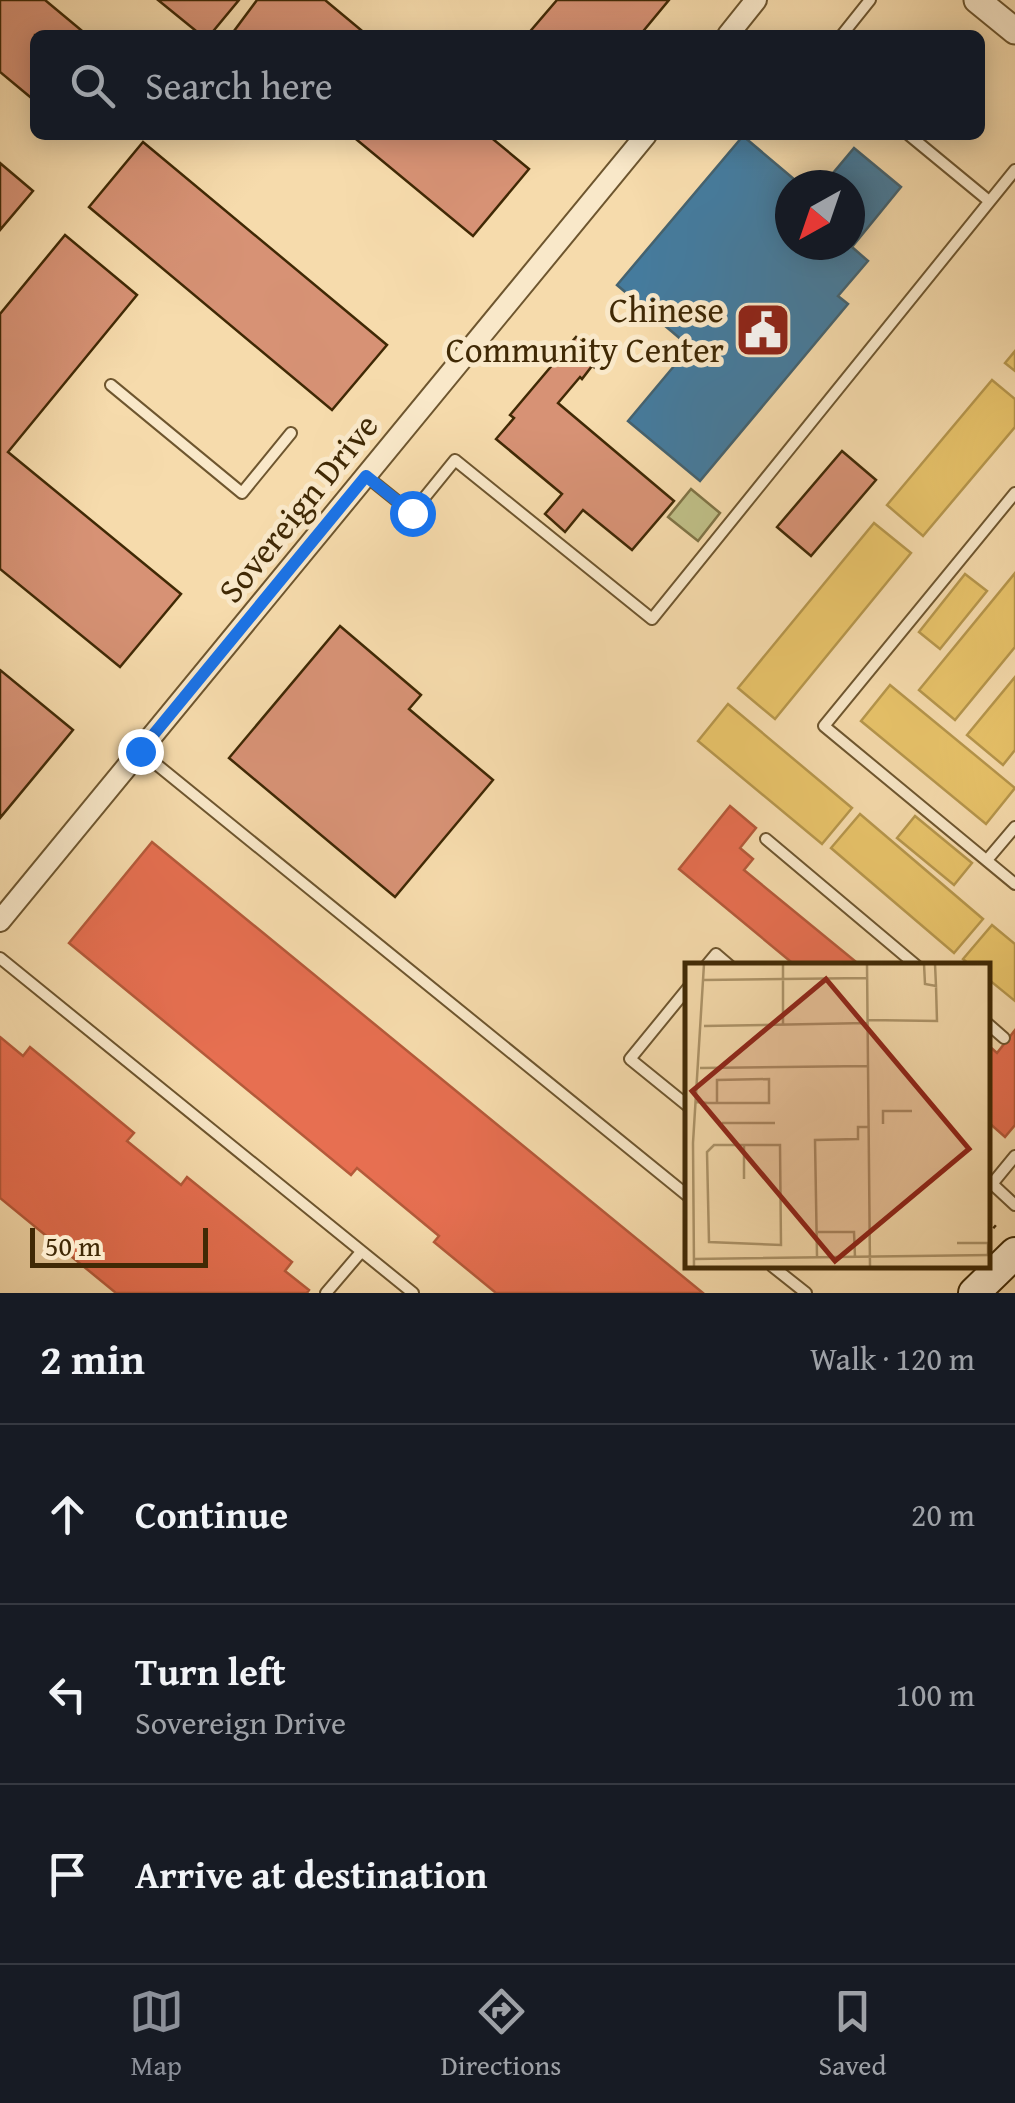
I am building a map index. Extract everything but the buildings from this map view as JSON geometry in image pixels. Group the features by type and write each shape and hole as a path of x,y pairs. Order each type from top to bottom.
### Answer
{"main road":[{"path":"974,1293 1015,1253"}],"street":[{"path":"732,30 756,0"},
{"path":"977,0 1015,32"},
{"name":"Sovereign Drive","path":"0,921 642,140"}],"lane":[{"path":"846,30 870,0"},
{"path":"914,140 989,201"},
{"path":"366,476 412,513 455,460 652,619 1015,170"},
{"path":"111,385 242,493 291,433"},
{"path":"1014,494 824,726 1015,884"},
{"path":"140,751 685,1194"},
{"path":"987,860 1015,826"},
{"path":"766,840 913,963"},
{"path":"708,963 716,954 726,963"},
{"path":"0,958 413,1293"},
{"path":"685,992 630,1058 685,1104"},
{"path":"990,1026 1004,1038"},
{"path":"1015,1156 990,1182 1015,1205"},
{"path":"326,1293 361,1252"},
{"path":"775,1268 806,1293"}],"path":[{"path":"990,1224 996,1228"}],"green space":[{"path":"691,489 720,513 698,541 668,517"}],"place":[{"name":"Chinese Community Center","path":"763,330"}],"route":[{"path":"140,751 366,476 412,513"}]}
